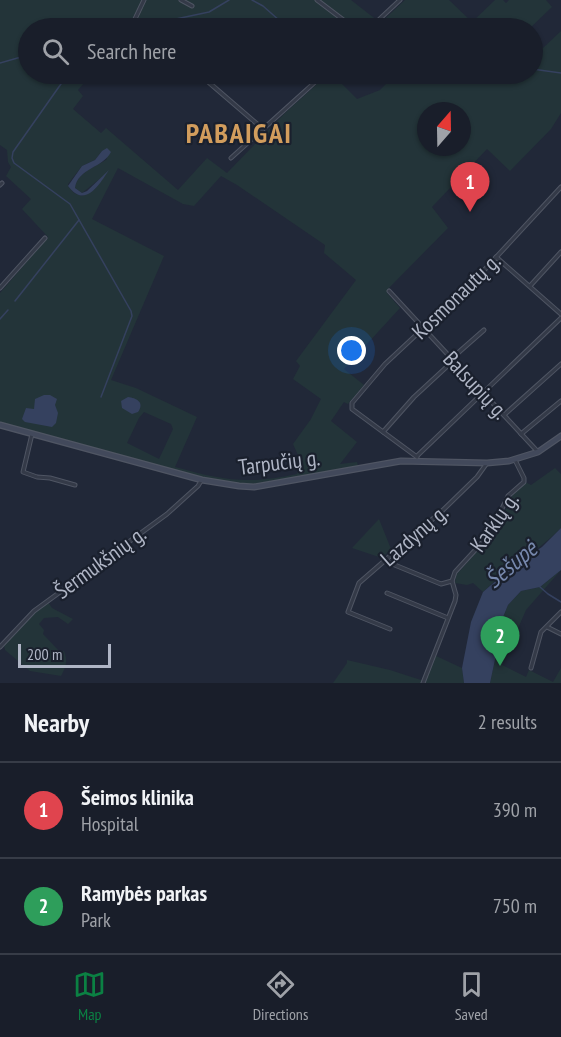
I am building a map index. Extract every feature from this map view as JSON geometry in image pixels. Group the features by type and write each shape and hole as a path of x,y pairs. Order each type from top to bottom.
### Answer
{"main road":[{"name":"Tarpučių g.","path":"0,426 202,480 238,486 254,486 417,458 488,463 515,460 538,452 561,436"}],"street":[{"path":"136,18 144,0"},
{"path":"181,0 192,6"},
{"path":"317,0 341,18"},
{"path":"380,18 397,1"},
{"path":"211,84 263,129"},
{"path":"231,158 313,84"},
{"name":"Kosmonautų g.","path":"383,432 351,406 386,364 496,257 561,187"},
{"path":"0,288 45,238"},
{"path":"530,286 561,252"},
{"path":"484,330 414,397 383,432 417,458 561,316 496,257"},
{"name":"Balsupių g.","path":"389,291 538,452"},
{"path":"504,415 561,364"},
{"path":"521,434 561,401"},
{"path":"32,434 23,472 75,485"},
{"name":"Karklų g.","path":"452,581 455,572 494,528 508,496 524,482 524,477 515,460"},
{"name":"Lazdynų g.","path":"390,629 348,612 359,583 443,510 488,463"},
{"name":"Šermukšnių g.","path":"0,647 34,611 167,514 202,480"},
{"path":"385,561 441,584 452,581 456,595 423,683"},
{"path":"387,593 448,618"},
{"path":"531,668 539,637 561,612"},
{"path":"547,627 561,634"}],"shaded area":[{"path":"0,0 351,0 374,18 18,18 18,84 83,84 78,90 83,96 73,109 101,133 106,128 178,190 207,158 227,173 285,113 317,84 342,84 357,99 380,90 386,84 543,84 543,48 561,31 561,113 551,129 510,171 487,149 432,207 448,228 388,289 387,293 400,308 344,369 364,385 348,404 344,402 331,421 357,442 340,464 357,462 358,466 247,485 202,478 0,424 0,293 48,237 22,209 31,199 6,176 11,167 7,150 0,145","holes":["102,151 107,159 88,170 76,182 75,188 82,193 106,174 95,189 82,196 74,193 68,186 82,166 95,160","118,168 183,204 194,206 221,176 325,245 324,253 356,280 296,361 300,366 293,379 321,399 311,419 293,444 301,462 297,474 235,480 175,467 197,417 136,388 111,380 164,256 92,219","144,412 171,424 173,429 159,459 127,443"]},
{"path":"405,0 449,0 468,18 386,18"},
{"path":"495,0 503,0 506,3 509,0 546,0 552,7 540,18 476,18"},
{"path":"555,468 561,474 561,528 483,592 473,583 467,585 455,583 456,575 490,537 512,496 525,482 531,485"},
{"path":"379,519 391,549 382,558 352,548"},
{"path":"561,570 526,610 502,665 526,677 529,670 553,682 561,668 561,683 490,683 496,655 494,639 508,605 521,591 540,587"},
{"path":"48,602 52,608 73,619 68,624 58,617 44,618 39,624 44,630 43,634 60,652 64,651 66,664 61,676 30,671 5,650 4,645 36,611"},
{"path":"434,655 462,668 464,683 333,683 347,660 426,680"}],"water":[{"path":"107,148 111,152 107,157 81,176 75,188 82,193 87,191 109,170 101,182 86,195 74,193 68,186 82,166 95,160"},
{"path":"44,395 57,399 56,423 52,427 25,422 22,419 26,408 34,409 35,399"},
{"path":"128,397 140,403 138,412 132,414 122,408 121,401"},
{"path":"561,528 561,570 540,587 521,591 508,605 494,639 496,655 490,683 464,683 462,668 471,622 483,592 514,565 542,547"}],"waterway":[{"path":"181,18 209,12 229,0"},
{"path":"252,0 277,18"},
{"path":"0,63 18,58"},
{"path":"543,71 561,73"},
{"path":"61,84 13,152 12,158 14,163 70,204 131,311 132,316 101,397"},
{"path":"15,301 79,220"},
{"path":"0,319 8,310"},
{"path":"540,587 561,602"}],"place":[{"name":"Šeimos klinika","path":"470,212"},
{"name":"Ramybės parkas","path":"500,666"}],"district":[{"name":"PABAIGAI","path":"239,132"}],"water label":[{"name":"Šešupė","path":"511,564"}]}
